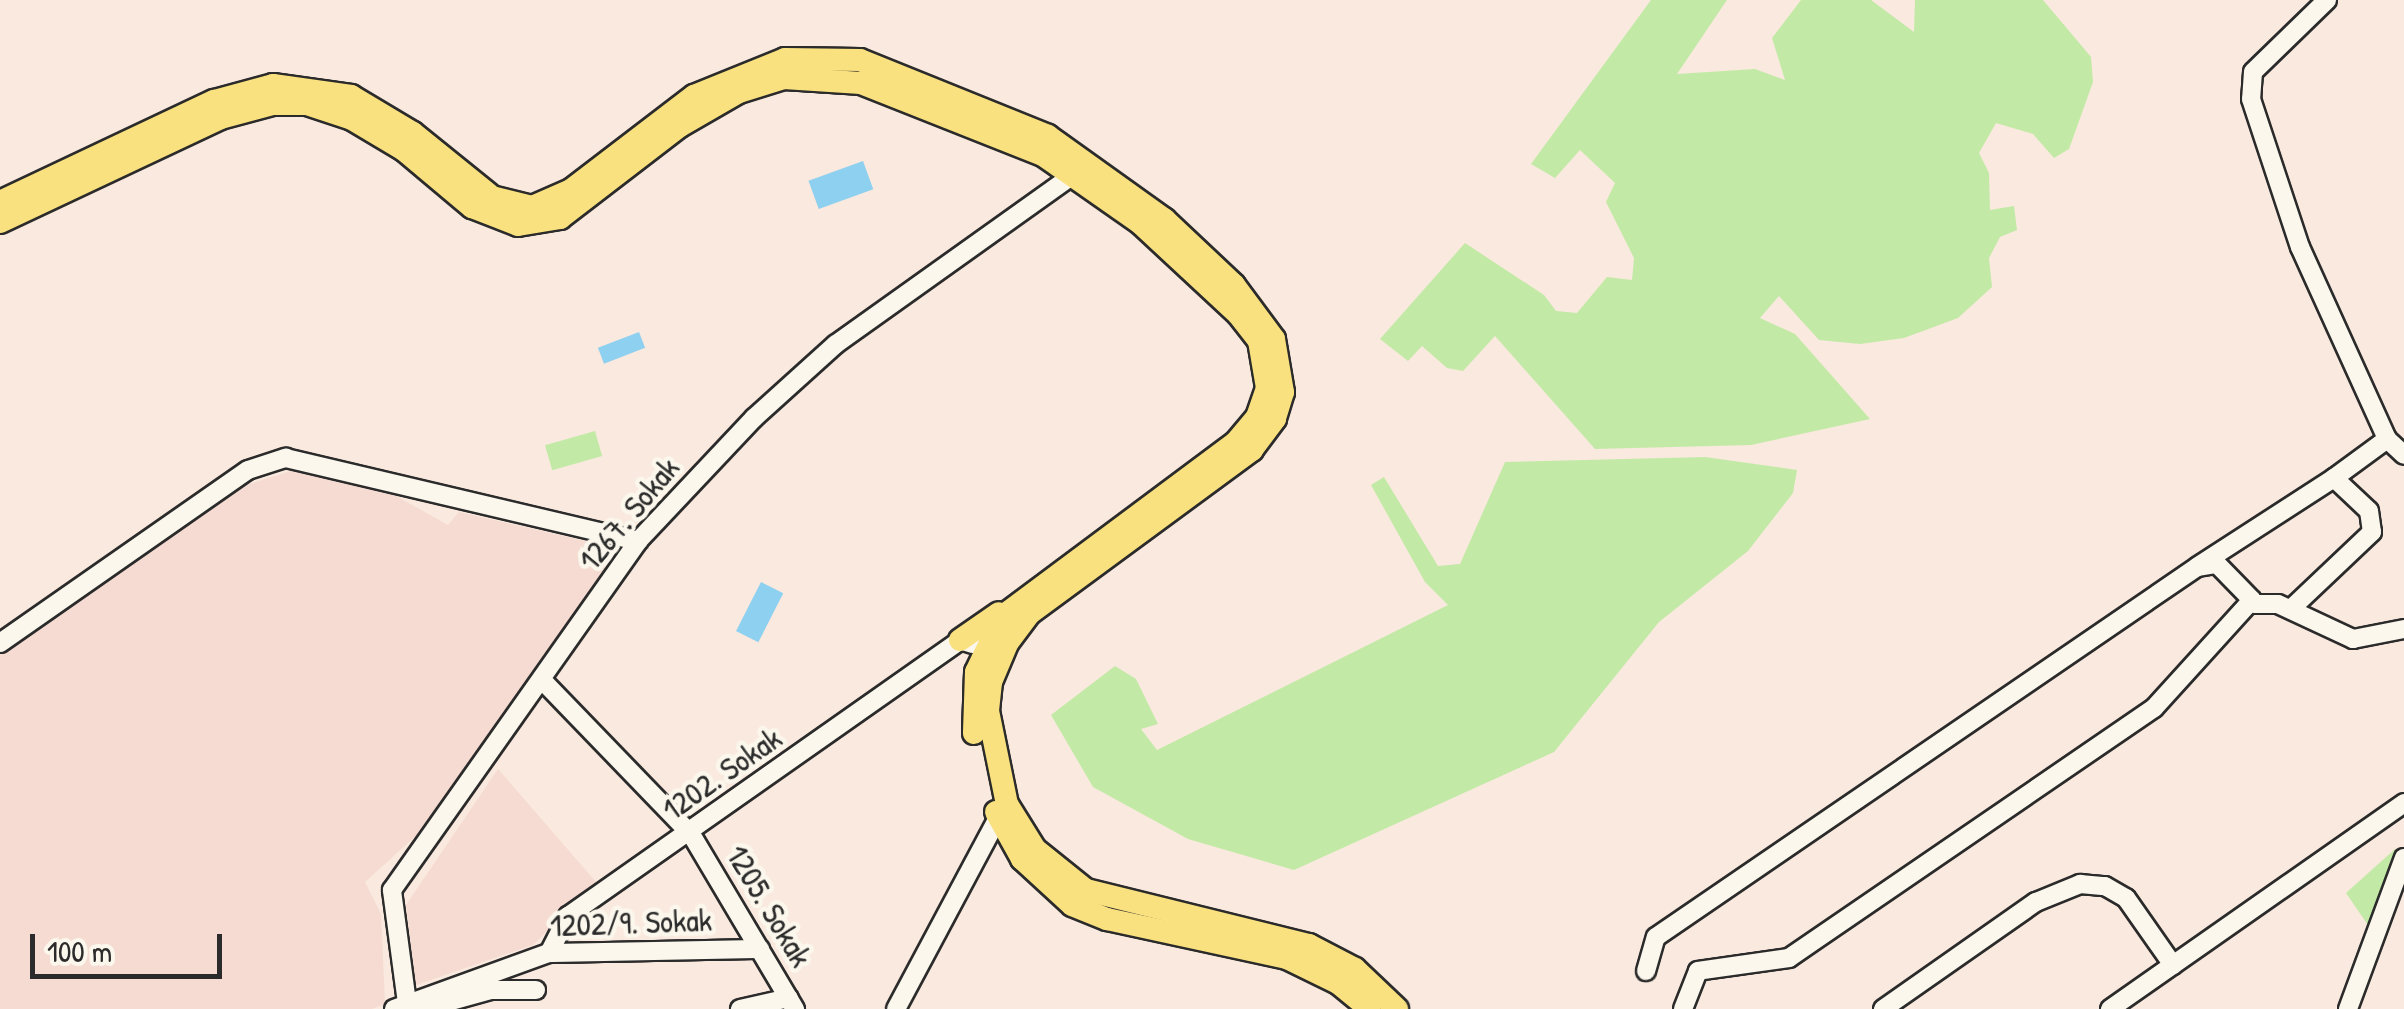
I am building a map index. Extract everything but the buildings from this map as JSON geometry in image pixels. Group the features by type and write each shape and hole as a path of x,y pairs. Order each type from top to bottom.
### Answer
{"main road":[{"path":"0,215 214,102 273,84 310,85 360,101 413,132 492,197 532,207 571,190 622,145 704,90 785,58 860,60 1032,128 1128,191 1216,266 1267,325 1282,392 1275,419 1252,450 1030,613 989,659"},
{"path":"0,215 236,112 290,103 324,107 374,130 486,215 518,225 546,222 574,210 627,164 722,101 799,76 862,82 936,108 1074,174 1170,249 1238,314 1259,341 1267,388 1257,417 1234,443 952,646"},
{"path":"1030,591 1003,616 989,659 989,726 1002,809 1022,859 1072,905 1106,919 1287,958 1338,982 1370,1009"},
{"path":"1002,809 1034,849 1086,890 1309,946 1355,969 1396,1009"}],"street":[{"path":"2326,0 2253,72 2251,98 2300,248 2387,439 2404,455"},
{"name":"1267. Sokak","path":"409,1008 392,890 638,541 754,418 836,344 1074,174"},
{"path":"1646,971 1656,937 2387,439"},
{"path":"0,643 248,470 286,458 638,541"},
{"path":"2290,608 2372,532 2369,510 2334,478"},
{"path":"2196,566 2217,564 2254,604 2290,608 2353,639 2404,628"},
{"path":"1683,1009 1698,972 1789,958 2154,708 2254,604"},
{"path":"952,646 989,659"},
{"name":"1202. Sokak","path":"549,953 568,916 691,834 952,646"},
{"name":"1205. Sokak","path":"542,682 691,834 792,1003"},
{"path":"2110,1009 2404,802"},
{"path":"896,1009 1002,809"},
{"path":"2348,1009 2404,858"},
{"path":"1883,1009 2044,897 2080,884 2105,886 2126,898 2173,965"},
{"name":"1202/9. Sokak","path":"409,1008 549,953 760,949"},
{"path":"409,1008 491,990 536,990"},
{"path":"740,1009 792,1003"}],"shaded area":[{"path":"291,471 389,492 448,525 459,512 598,544 605,570 531,685 420,832 365,882 381,914 385,1004 372,1009 0,1009 0,654 240,487"},
{"path":"498,769 596,882 533,945 416,985 406,905"}],"green space":[{"path":"1651,0 1727,0 1677,74 1755,69 1785,80 1772,38 1801,0 1871,0 1914,32 1915,0 2043,0 2091,57 2093,82 2069,149 2054,158 2033,134 1996,123 1979,153 1989,173 1990,210 2014,206 2017,230 2000,237 1989,258 1992,287 1958,318 1904,338 1860,344 1819,340 1779,296 1760,318 1795,334 1870,419 1751,445 1595,449 1495,336 1463,371 1447,368 1422,346 1408,361 1380,339 1465,243 1544,295 1556,311 1577,313 1607,277 1632,280 1634,258 1606,202 1615,183 1580,150 1555,178 1531,164"},
{"path":"595,431 602,456 552,470 545,445"},
{"path":"1705,457 1797,470 1793,493 1748,551 1659,622 1554,752 1294,870 1188,839 1093,787 1051,715 1115,666 1136,679 1158,724 1141,729 1157,750 1448,605 1425,582 1371,485 1384,477 1438,566 1460,564 1505,462"},
{"path":"2395,849 2399,854 2370,928 2346,893"}],"water":[{"path":"863,161 873,189 819,209 808,181"},
{"path":"639,332 645,348 604,364 598,348"},
{"path":"761,582 783,593 758,642 736,631"}]}
